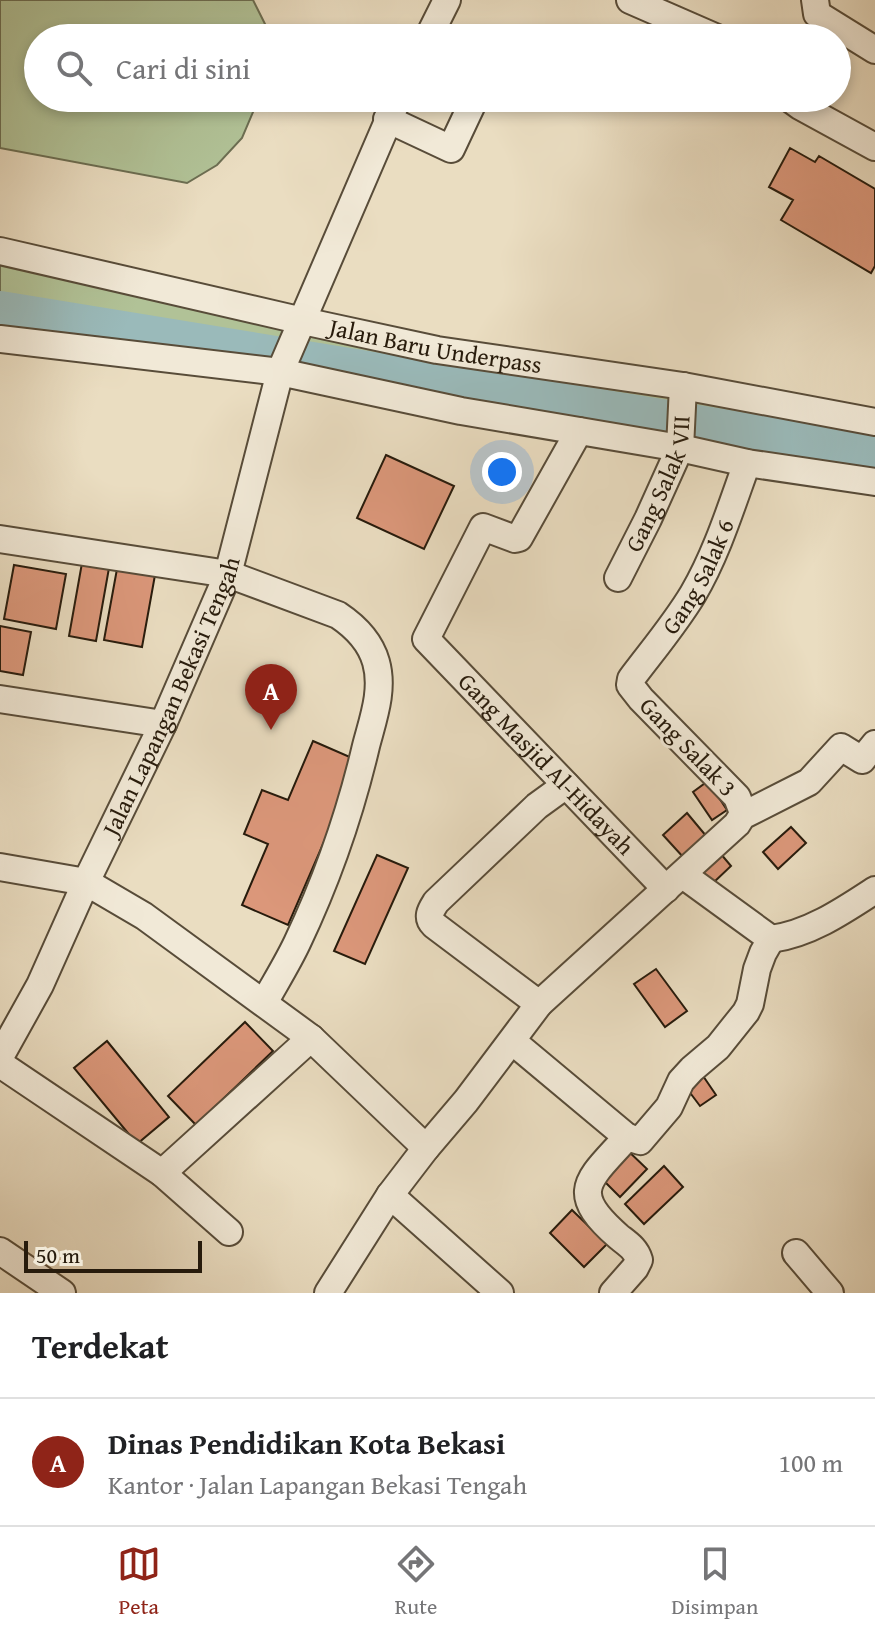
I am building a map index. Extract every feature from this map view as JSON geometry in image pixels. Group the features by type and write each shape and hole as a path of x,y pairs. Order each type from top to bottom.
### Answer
{"street":[{"path":"435,24 447,0"},
{"path":"630,0 685,24"},
{"path":"851,37 875,50"},
{"name":"Jalan Lapangan Bekasi Tengah","path":"0,1057 40,985 163,724 228,574 280,372 391,112"},
{"path":"399,112 451,149 468,112"},
{"path":"811,112 875,147"},
{"name":"Jalan Baru Underpass","path":"0,251 437,350 683,395 875,422"},
{"path":"0,339 280,372 461,411 579,431 681,442 747,463 875,482"},
{"name":"Gang Salak VII","path":"618,578 648,519 681,442 683,395"},
{"name":"Gang Masjid Al-Hidayah","path":"579,431 519,538 483,527 480,530 426,639 566,785 674,882 771,939"},
{"name":"Gang Salak 6","path":"631,679 693,594 721,536 747,463"},
{"path":"0,539 228,574 338,615 351,623 370,646 376,663 378,699 359,775 335,853 296,945 264,1003"},
{"name":"Gang Salak 3","path":"631,679 630,685 641,699 737,797 742,816"},
{"path":"0,699 163,724"},
{"path":"328,1293 390,1195 539,1004 737,824 742,816 809,782 841,747 862,760 875,744"},
{"path":"539,1004 434,925 430,913 436,902 537,806 566,785"},
{"path":"0,867 86,882 144,916 311,1038 426,1148"},
{"path":"512,1041 627,1137 640,1141 669,1107 681,1081 718,1047 746,1012 763,953 771,939 810,928 875,890"},
{"path":"162,1173 311,1038"},
{"path":"0,1064 162,1173 229,1232"},
{"path":"613,1293 639,1260 637,1252 607,1226 588,1200 587,1188 627,1137"},
{"path":"390,1195 500,1293"},
{"path":"0,1251 62,1293"},
{"path":"796,1253 830,1293"}],"green space":[{"path":"0,0 253,0 265,24 24,24 24,112 253,112 242,138 217,165 187,183 0,148"},
{"path":"0,251 303,321 875,422 875,482 0,339"}],"building":[{"path":"790,148 815,162 819,156 875,189 875,266 871,273 781,220 793,200 769,187"},
{"path":"386,455 454,486 424,549 357,518"},
{"path":"82,563 109,568 96,641 69,636"},
{"path":"14,565 66,574 56,629 4,619"},
{"path":"117,569 155,575 142,647 104,640"},
{"path":"0,626 31,632 23,675 0,671"},
{"path":"313,741 359,761 288,925 242,905 268,844 244,834 262,790 288,800"},
{"path":"708,781 727,810 712,820 693,792"},
{"path":"687,813 707,837 684,858 663,835"},
{"path":"791,827 806,843 778,869 763,852"},
{"path":"715,847 731,866 713,883 696,865"},
{"path":"377,855 408,868 365,964 334,951"},
{"path":"656,969 687,1011 665,1027 634,984"},
{"path":"245,1022 273,1051 196,1125 168,1096"},
{"path":"107,1041 169,1117 137,1144 74,1068"},
{"path":"699,1070 716,1095 700,1106 682,1082"},
{"path":"624,1147 647,1169 620,1197 598,1175"},
{"path":"664,1166 683,1187 644,1224 625,1204"},
{"path":"572,1210 607,1244 584,1267 550,1233"}],"waterway":[{"path":"0,312 875,455"}],"place":[{"name":"Dinas Pendidikan Kota Bekasi","path":"271,730"}]}
